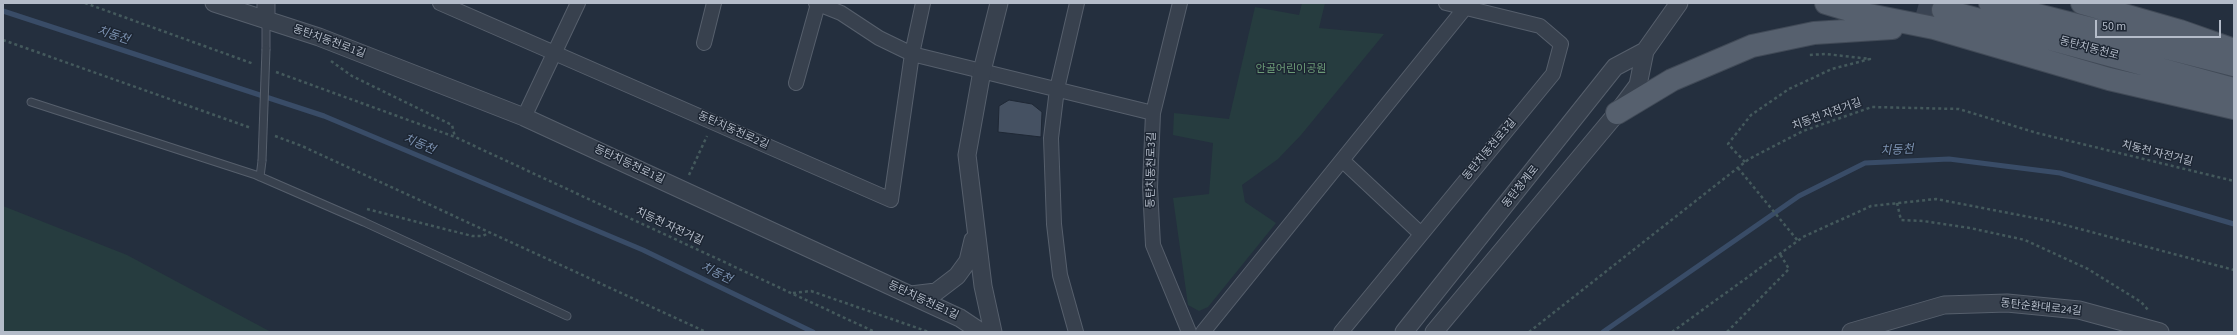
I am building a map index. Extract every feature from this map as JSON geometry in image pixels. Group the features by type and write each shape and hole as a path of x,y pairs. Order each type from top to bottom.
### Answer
{"main road":[{"path":"1826,3 1939,19 2109,79 2234,108"},
{"name":"동탄치동천로","path":"1990,3 2234,65"},
{"path":"2082,3 2180,31 2234,50"},
{"path":"1617,113 1672,80 1752,46 1814,33 1874,28 1939,19"},
{"name":"동탄치동천로","path":"1939,19 2234,89"}],"street":[{"name":"동탄치동천로1길","path":"214,3 319,37 524,117 960,318 982,332"},
{"path":"266,3 266,20"},
{"name":"동탄치동천로2길","path":"440,3 891,200 912,54 923,3"},
{"path":"524,117 578,3"},
{"path":"704,43 714,3"},
{"path":"796,83 817,3 841,13 879,38 912,54 1153,113"},
{"path":"993,332 983,286 975,232 967,155 982,71 999,3"},
{"path":"1076,332 1060,275 1054,224 1051,138 1057,89 1077,3"},
{"name":"동탄치동천로3길","path":"1180,3 1153,113 1150,187 1153,245 1189,332"},
{"name":"동탄치동천로3길","path":"1340,332 1553,74 1561,44 1540,26 1446,3"},
{"name":"동탄청계로","path":"1434,332 1617,113 1638,85 1645,51 1679,3"},
{"path":"1203,332 1465,8"},
{"name":"동탄청계로","path":"1404,332 1615,67 1645,51"},
{"path":"1342,160 1421,234"},
{"path":"910,295 936,292 957,276 968,261 975,232"},
{"name":"동탄순환대로24길","path":"1851,332 1944,305 2007,303 2079,310 2160,332"}],"lane":[{"path":"260,177 262,161 266,20"},
{"path":"31,102 260,177 339,211 567,316"}],"path":[{"name":"치동천 자전거길","path":"319,37 330,60 352,76 452,125 455,137 875,332"},
{"path":"3,40 257,130"},
{"path":"1745,162 1728,144 1750,115 1789,89 1832,69 1870,59 1826,54 1802,56"},
{"name":"치동천 자전거길","path":"1529,332 1745,162 1803,130 1872,107 1959,109 2037,133 2234,181"},
{"path":"682,189 714,123"},
{"path":"272,135 302,146 706,332"},
{"path":"1738,168 1798,241"},
{"path":"1672,332 1798,241 1870,206 1897,203 1936,199 2050,221 2234,270"},
{"path":"1897,203 1901,220 1924,221 1970,228 2025,240 2088,269 2141,302 2150,312"},
{"path":"339,211 367,209 472,236 482,236 490,232"},
{"path":"1727,332 1789,269 1780,254"},
{"path":"792,293 811,291 929,332"}],"green space":[{"name":"안골어린이공원","path":"1302,3 1325,3 1319,28 1384,34 1301,135 1278,159 1242,185 1245,202 1276,223 1208,307 1199,311 1188,305 1173,198 1209,194 1213,143 1173,135 1174,113 1229,119 1255,7 1299,15"},
{"path":"3,206 127,255 271,332 3,332"}],"building":[{"path":"1009,100 1032,104 1042,112 1041,137 998,132 999,106"}],"waterway":[{"name":"치동천","path":"3,11 324,116 643,250 813,332"},
{"name":"치동천","path":"1603,332 1799,196 1865,163 1949,159 2060,173 2234,224"}],"tunnel":[{"path":"1919,3 1943,10"}]}
